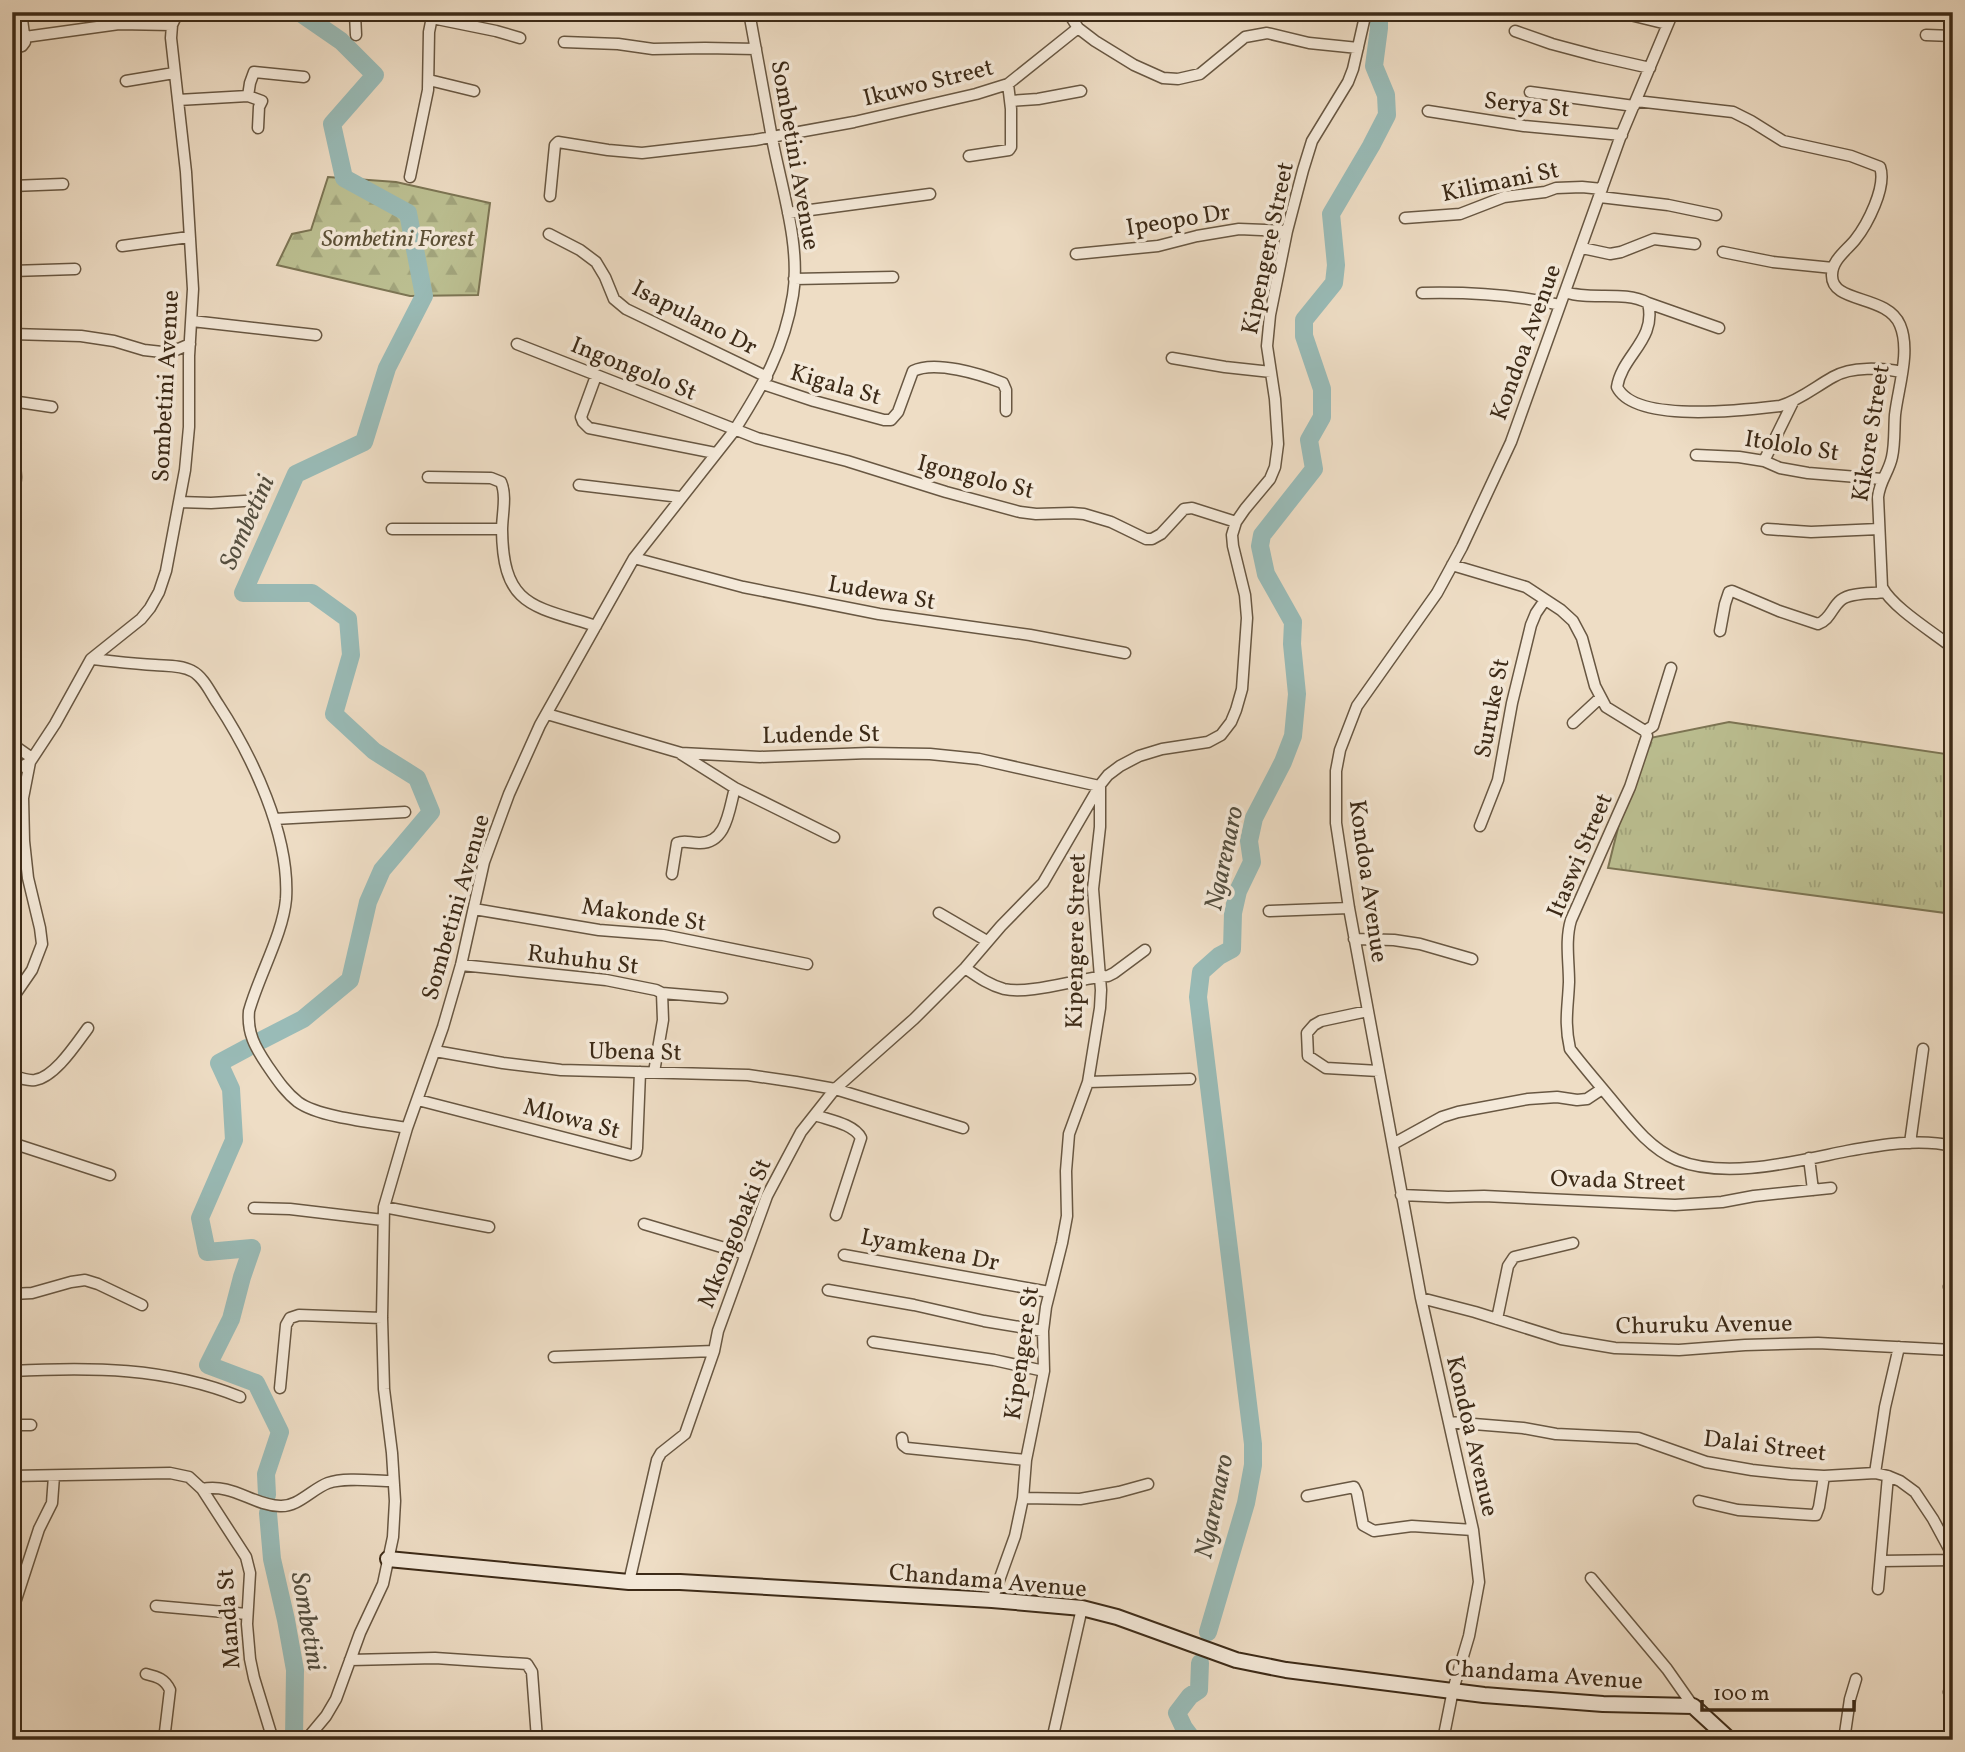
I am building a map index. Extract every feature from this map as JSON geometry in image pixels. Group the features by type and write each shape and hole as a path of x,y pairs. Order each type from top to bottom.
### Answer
{"street":[{"path":"12,49 25,42 21,12"},
{"name":"Sombetini Avenue","path":"12,999 32,970 41,944 24,841 23,798 31,760 55,724 91,659 141,619 150,608 166,571 179,502 188,445 192,289 186,172 171,38 172,25 178,12"},
{"path":"356,35 357,12"},
{"name":"Sombetini Avenue","path":"310,1739 336,1699 383,1584 393,1537 393,1481 384,1389 382,1318 384,1207 461,965 484,862 509,794 547,714 634,558 734,430 765,380 783,338 794,292 794,263 788,213 749,12"},
{"path":"1068,12 1078,28 1114,55 1163,78 1178,79 1200,74 1245,37 1266,33 1309,43 1358,48"},
{"name":"Kipengere Street","path":"1236,522 1270,479 1275,467 1278,422 1267,346 1287,231 1312,141 1348,82 1366,12"},
{"path":"1618,12 1667,24"},
{"name":"Kondoa Avenue","path":"1443,1740 1453,1690 1469,1636 1479,1582 1473,1530 1421,1298 1354,939 1336,823 1336,771 1340,750 1357,706 1431,602 1452,565 1511,442 1622,135 1673,12"},
{"path":"410,177 429,80 429,32 433,15 520,38"},
{"path":"25,37 119,24 172,25"},
{"name":"Ikuwo Street","path":"550,196 555,145 558,142 642,152 772,138 867,119 1008,85 1078,28"},
{"path":"1515,31 1563,47 1650,68"},
{"path":"1926,35 1953,36"},
{"path":"564,42 618,44 653,49 756,50"},
{"path":"248,96 254,72 304,77"},
{"path":"126,81 174,73"},
{"path":"429,80 474,90"},
{"path":"969,156 1010,150 1012,144 1008,85"},
{"path":"1010,101 1081,91"},
{"path":"1530,92 1733,112 1783,141 1851,156 1880,167 1882,175 1872,211 1856,239 1833,268 1773,262 1723,252"},
{"path":"178,100 248,96 262,101 258,128"},
{"name":"Serya St","path":"1428,111 1524,126 1622,135"},
{"path":"12,186 64,184"},
{"name":"Kilimani St","path":"1405,218 1460,214 1504,197 1556,188 1601,193 1716,215"},
{"path":"788,213 930,194"},
{"name":"Ipeopo Dr","path":"1076,254 1158,246 1239,229 1287,231"},
{"name":"Isapulano Dr","path":"549,234 596,261 614,299 626,309 765,380"},
{"path":"122,246 189,237"},
{"path":"1582,248 1609,254 1654,239 1695,244"},
{"name":"Kikore Street","path":"1833,268 1832,281 1836,289 1891,312 1899,322 1904,341 1893,457 1882,479 1878,497 1882,587 1885,592"},
{"path":"12,271 75,269"},
{"path":"794,279 892,277"},
{"path":"1565,292 1578,297 1633,298 1719,328"},
{"path":"1422,293 1482,293 1560,305"},
{"path":"1648,303 1648,329 1617,383 1618,391 1626,399 1650,407 1676,412 1763,408 1793,402 1842,373 1879,370 1902,372"},
{"path":"192,321 316,335"},
{"path":"12,334 81,336 162,352 190,344"},
{"name":"Ingongolo St","path":"517,344 734,430"},
{"path":"1172,358 1271,372"},
{"name":"Kigala St","path":"765,380 814,401 891,420 903,401 913,371 921,367 936,368 976,374 1003,383 1006,390 1006,411"},
{"path":"596,376 581,417 589,428 715,453"},
{"path":"12,401 52,407"},
{"path":"1764,461 1793,402"},
{"name":"Igongolo St","path":"734,430 1020,512 1072,513 1097,517 1146,539 1161,534 1184,509 1192,508 1236,522"},
{"name":"Itololo St","path":"1696,455 1764,461 1780,468 1808,473 1882,479"},
{"path":"12,460 17,476 12,501"},
{"path":"428,477 491,478 501,482 503,559 517,592 534,605 596,626"},
{"path":"579,485 680,497"},
{"path":"179,502 260,500"},
{"path":"1100,785 1108,775 1130,761 1162,749 1208,742 1221,735 1231,722 1242,689 1248,618 1233,546 1232,536 1236,522"},
{"path":"392,529 502,529"},
{"path":"1767,529 1811,532 1879,529"},
{"name":"Ludewa St","path":"634,558 743,587 880,614 1030,635 1125,653"},
{"path":"1452,565 1514,582 1561,610 1573,621 1582,638 1595,686 1606,707 1645,731"},
{"path":"1720,631 1725,604 1729,592 1732,591 1818,624 1826,620 1844,597 1885,592 1901,608 1953,648"},
{"name":"Suruke St","path":"1480,826 1498,780 1511,703 1531,625 1545,600"},
{"path":"91,659 192,671 199,676 245,747 274,819 284,858 286,880 286,901 280,925 249,1011 247,1024 256,1048 287,1093 300,1103 325,1113 407,1128"},
{"name":"Itaswi Street","path":"1671,668 1653,726 1645,731 1647,736 1630,787 1578,902 1568,933 1566,1032 1570,1049 1643,1136 1661,1151 1678,1160 1697,1165 1722,1168 1757,1166 1910,1143 1941,1143 1953,1146"},
{"path":"1573,723 1600,698"},
{"name":"Ludende St","path":"547,714 681,753 760,757 930,754 979,759 1100,785"},
{"path":"12,744 31,760 12,772"},
{"path":"681,753 735,788 834,837"},
{"name":"Kipengere Street","path":"1067,1150 1072,1124 1088,1082 1100,1008 1093,890 1100,827 1100,785"},
{"name":"Mkongobaki St","path":"629,1582 657,1460 661,1453 685,1434 714,1351 718,1331 767,1196 802,1132 835,1089 898,1034 965,968 1043,883 1100,785"},
{"path":"673,874 677,843 685,841 702,844 716,838 725,825 735,788"},
{"path":"274,819 405,812"},
{"path":"1269,911 1349,908"},
{"name":"Makonde St","path":"474,909 599,930 663,935 807,964"},
{"path":"939,913 987,941"},
{"path":"1354,939 1407,942 1472,959"},
{"path":"965,968 978,978 1007,990 1024,990 1114,973 1145,950"},
{"name":"Ruhuhu St","path":"461,965 606,980 662,993 663,1020 654,1072"},
{"path":"662,993 722,998"},
{"path":"1368,1010 1314,1025 1307,1033 1308,1056 1326,1068 1379,1071"},
{"path":"12,1075 31,1080 45,1077 88,1028"},
{"path":"1910,1143 1923,1049"},
{"name":"Ubena St","path":"435,1051 561,1070 748,1075 835,1089 963,1128"},
{"name":"Mlowa St","path":"418,1100 631,1155 636,1153 637,1149 640,1072"},
{"path":"1088,1082 1190,1079"},
{"path":"1393,1144 1442,1117 1458,1112 1544,1097 1587,1099 1602,1088"},
{"path":"815,1115 852,1128 861,1138 835,1215"},
{"path":"12,1143 110,1175"},
{"name":"Kipengere St","path":"992,1600 1014,1536 1023,1498 1026,1460 1044,1371 1043,1331 1049,1292 1067,1216 1067,1150"},
{"path":"1809,1158 1813,1190"},
{"name":"Ovada Street","path":"1401,1195 1675,1205 1722,1202 1831,1188"},
{"path":"384,1207 489,1227"},
{"path":"254,1208 290,1209 383,1220"},
{"path":"645,1224 745,1254"},
{"path":"1497,1319 1507,1266 1514,1257 1573,1243"},
{"name":"Lyamkena Dr","path":"844,1255 1049,1292"},
{"path":"12,1294 46,1291 85,1280 142,1306"},
{"path":"828,1290 1043,1331"},
{"name":"Churuku Avenue","path":"1421,1298 1562,1339 1615,1348 1679,1350 1818,1343 1953,1350"},
{"path":"281,1388 286,1325 290,1318 299,1315 382,1318"},
{"path":"873,1342 994,1360 1044,1371"},
{"path":"1875,1473 1885,1407 1899,1347"},
{"path":"554,1357 714,1351"},
{"path":"12,1371 101,1368 138,1372 206,1385 240,1397"},
{"name":"Dalai Street","path":"1449,1422 1523,1428 1556,1434 1638,1438 1706,1462 1790,1474 1824,1476 1875,1473 1888,1476 1915,1492 1933,1519 1953,1558"},
{"path":"12,1425 31,1425"},
{"path":"902,1438 903,1445 907,1448 1026,1460"},
{"name":"Manda St","path":"12,1476 170,1473 189,1477 202,1489 246,1557 250,1573 247,1614 250,1659 273,1740"},
{"path":"12,1612 31,1551 52,1503 54,1476"},
{"path":"1699,1501 1738,1510 1813,1516 1819,1507 1824,1476"},
{"path":"1878,1589 1888,1476"},
{"path":"202,1489 218,1487 271,1505 286,1506 334,1481 393,1481"},
{"path":"1023,1498 1080,1499 1148,1484"},
{"path":"1307,1496 1354,1488 1363,1525 1374,1531 1412,1526 1473,1530"},
{"path":"1881,1561 1953,1558"},
{"name":"Chandama Avenue","path":"388,1559 629,1582 680,1582 992,1600 1082,1608 1117,1617 1236,1660 1286,1670 1484,1695 1556,1701 1693,1706"},
{"path":"1591,1578 1667,1669 1693,1706 1730,1740"},
{"path":"156,1606 247,1614"},
{"path":"1052,1740 1082,1608"},
{"path":"350,1660 435,1658 527,1664 532,1672 537,1740 462,1740"},
{"path":"146,1674 161,1678 170,1690 163,1740"},
{"path":"1844,1740 1856,1679"},
{"path":"1949,1692 1953,1680"}],"green space":[{"name":"Sombetini Forest","path":"328,177 396,182 490,203 478,295 410,296 277,265 292,234 311,230"},
{"path":"1729,722 1953,755 1953,914 1608,868 1640,740"}],"waterway":[{"name":"Sombetini","path":"262,1040 303,1019 350,980 368,902 382,870 431,812 417,778 374,751 334,714 351,655 348,619 312,593 243,593 296,474 364,442 387,368 424,296 408,213 344,178 332,124 375,75 341,41 299,12"},
{"name":"Ngarenaro","path":"1208,1632 1246,1503 1253,1465 1253,1444 1198,997 1201,972 1219,956 1232,949 1233,913 1238,891 1252,862 1249,841 1254,818 1283,762 1293,736 1297,694 1292,644 1293,622 1266,574 1260,546 1262,535 1314,469 1309,440 1322,417 1322,389 1304,336 1304,320 1334,283 1336,265 1331,214 1387,115 1386,95 1374,66 1381,12"},
{"name":"Sombetini","path":"247,1048 219,1063 231,1089 234,1140 200,1218 207,1252 252,1248 231,1319 208,1365 256,1383 280,1432 266,1474 267,1495"},
{"name":"Sombetini","path":"268,1513 272,1559 295,1670 294,1739"},
{"name":"Ngarenaro","path":"1193,1740 1177,1713 1190,1696 1199,1690 1200,1663"}]}
